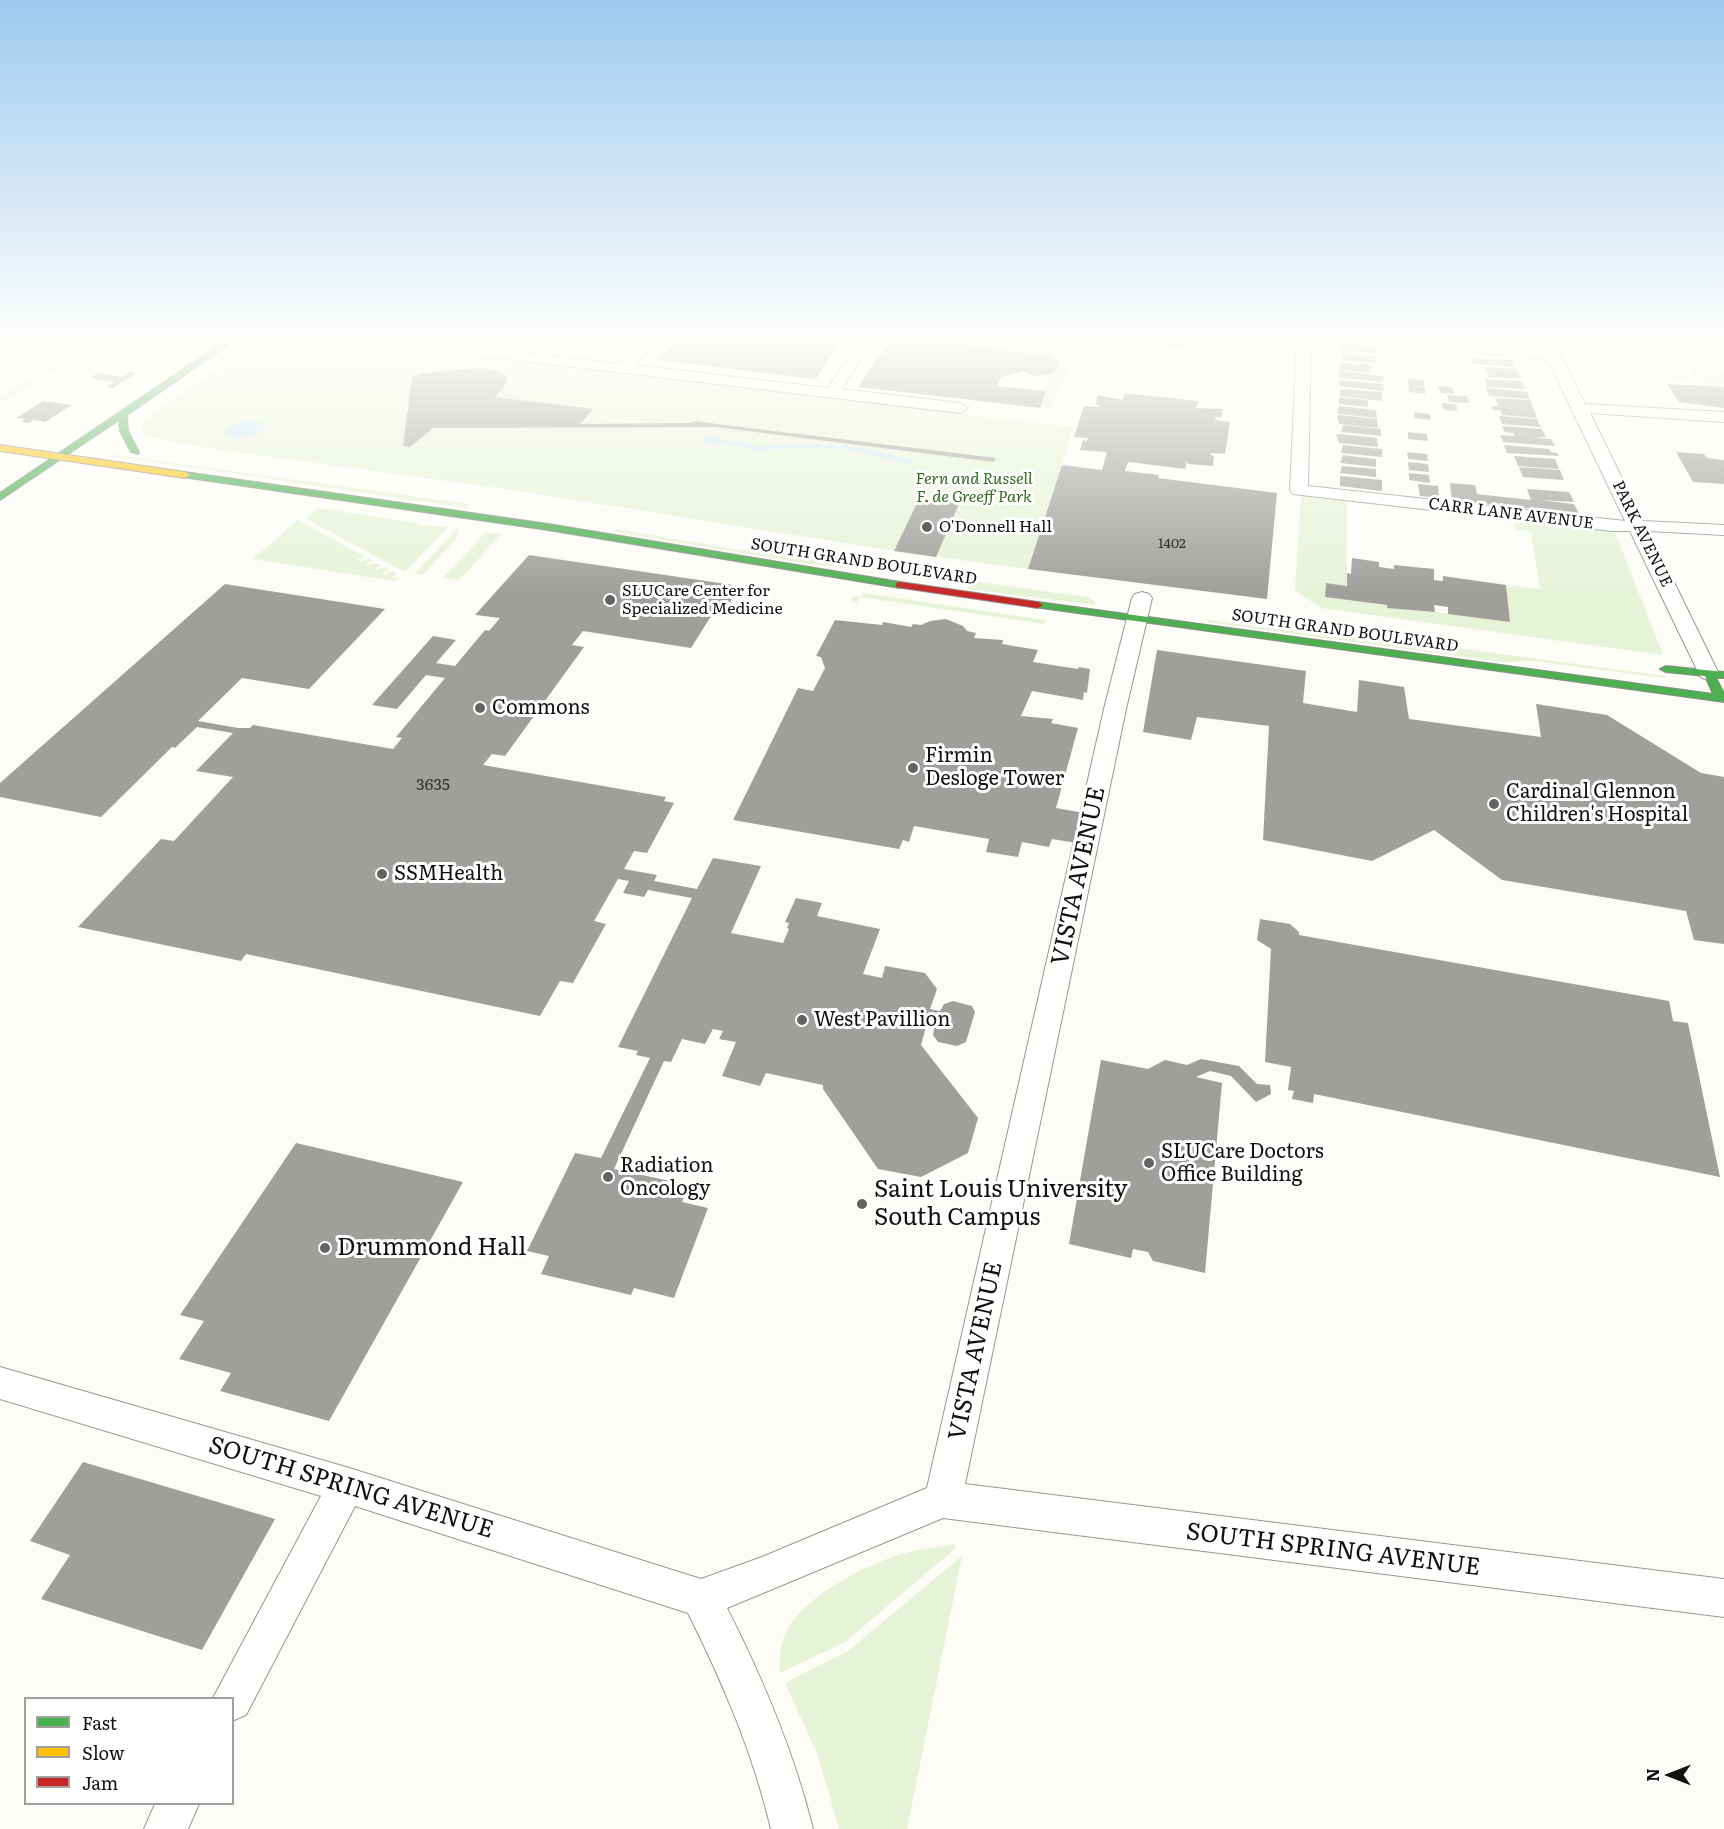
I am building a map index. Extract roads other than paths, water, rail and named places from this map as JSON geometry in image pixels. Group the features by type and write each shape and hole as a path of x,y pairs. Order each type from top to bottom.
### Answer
{"main road":[{"path":"0,497 109,423"},
{"path":"56,441 141,452 124,431 124,423"},
{"name":"SOUTH GRAND BOULEVARD","path":"0,448 536,525 831,574 1141,603 1722,699"},
{"path":"831,574 870,574 930,581 940,578"},
{"path":"1647,666 1717,675"},
{"name":"PARK AVENUE","path":"1717,675 1722,699"}],"street":[{"name":"CARR LANE AVENUE","path":"1301,423 1299,490 1612,526 1724,530"},
{"name":"PARK AVENUE","path":"1588,423 1717,675"},
{"name":"VISTA AVENUE","path":"943,1500 1115,709 1141,603"},
{"name":"SOUTH SPRING AVENUE","path":"0,1383 346,1485 701,1598"},
{"path":"234,1697 346,1485"},
{"name":"SOUTH SPRING AVENUE","path":"943,1500 1724,1598"},
{"path":"792,1829 784,1791 747,1695 701,1598 745,1584 878,1524 943,1500"},
{"path":"165,1829 177,1805"}],"water":[{"path":"238,423 263,423 266,426 258,434 248,438 236,438 226,434 227,428"},
{"path":"709,435 727,442 737,441 759,447 805,444 843,446 914,460 907,464 855,450 815,447 757,450 737,445 709,444 703,441"}],"place":[{"name":"O'Donnell Hall","path":"927,527"},
{"name":"SLUCare Center for Specialized Medicine","path":"610,600"},
{"name":"Commons","path":"480,708"},
{"name":"Firmin Desloge Tower","path":"913,768"},
{"name":"Cardinal Glennon Children's Hospital","path":"1494,804"},
{"name":"SSMHealth","path":"382,874"},
{"name":"West Pavillion","path":"802,1020"},
{"name":"SLUCare Doctors Office Building","path":"1149,1163"},
{"name":"Radiation Oncology","path":"608,1177"},
{"name":"Saint Louis University South Campus","path":"862,1204"},
{"name":"Drummond Hall","path":"325,1248"}],"park label":[{"name":"Fern and Russell F. de Greeff Park","path":"974,488"}]}
